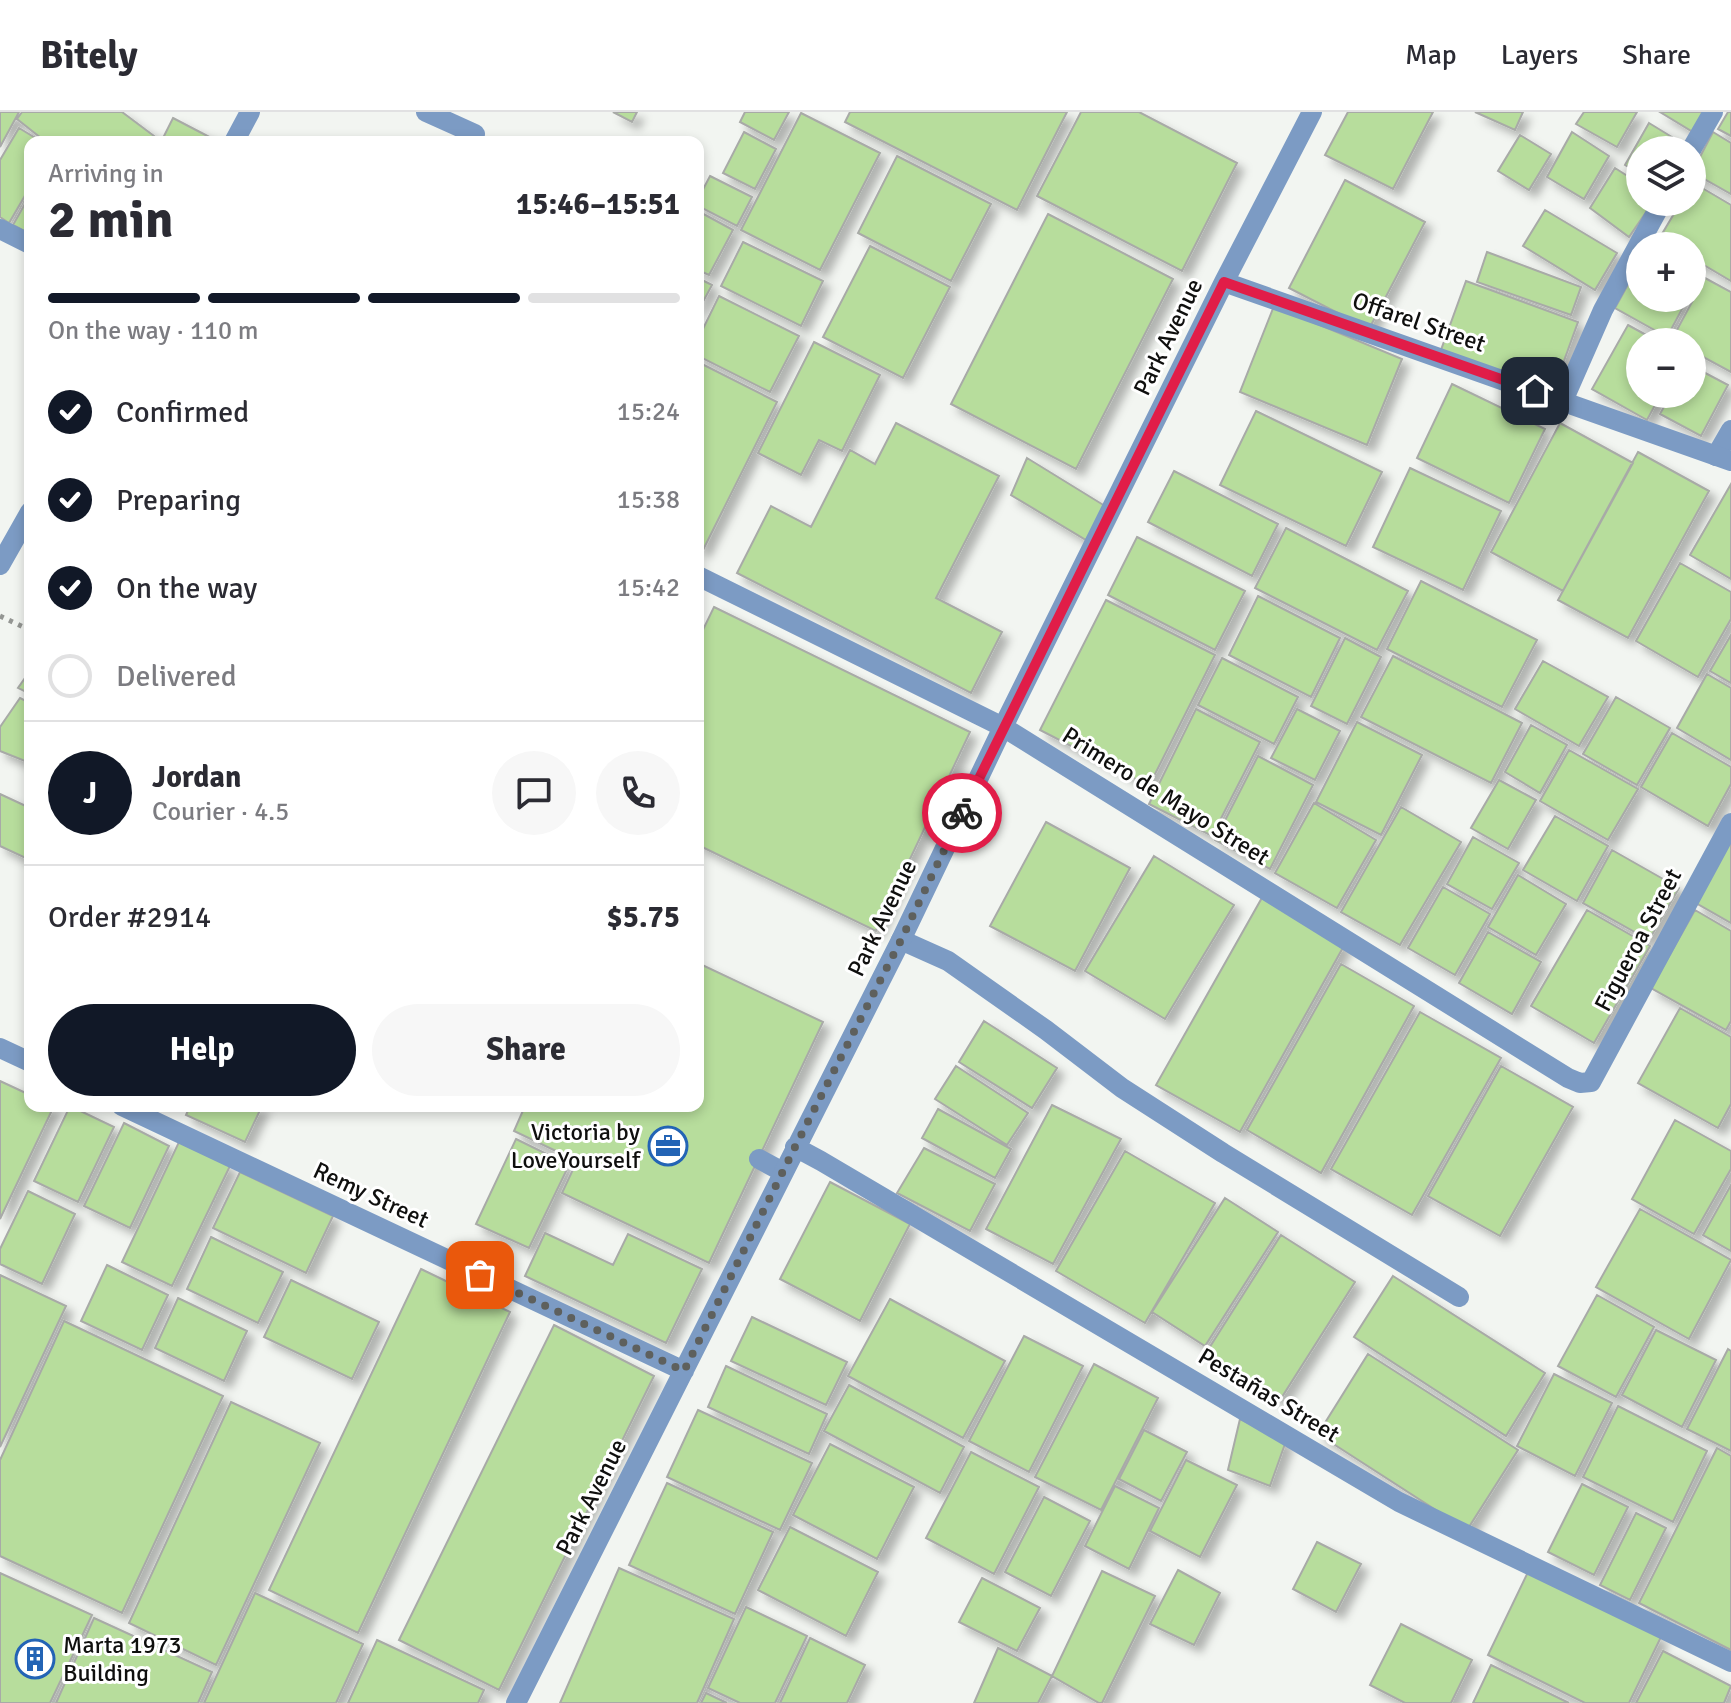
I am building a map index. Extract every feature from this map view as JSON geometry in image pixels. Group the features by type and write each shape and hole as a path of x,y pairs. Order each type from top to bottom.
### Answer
{"street":[{"path":"237,136 250,112"},
{"path":"426,112 475,134"},
{"name":"Park Avenue","path":"516,1703 901,940 1003,727 1312,112"},
{"path":"1699,136 1713,112"},
{"path":"1563,401 1603,310 1654,216"},
{"path":"0,229 24,241"},
{"name":"Offarel Street","path":"1224,282 1724,458"},
{"path":"1724,458 1731,430"},
{"path":"0,565 24,523"},
{"name":"Primero de Mayo Street","path":"704,579 1003,727 1568,1078 1580,1083 1591,1082"},
{"name":"Figueroa Street","path":"1591,1082 1731,823"},
{"path":"901,940 948,961 1122,1088 1459,1297"},
{"path":"0,1048 24,1059"},
{"name":"Remy Street","path":"135,1112 684,1371"},
{"name":"Pestañas Street","path":"795,1147 1399,1502 1731,1662"},
{"path":"759,1159 783,1172"}],"path":[{"path":"0,616 24,627"}],"building":[{"path":"0,112 19,112 0,147"},
{"path":"22,112 122,112 154,136 38,136 17,119"},
{"path":"613,112 637,112 632,122"},
{"path":"745,112 789,112 774,140 740,122"},
{"path":"850,112 1067,112 1017,210 845,122"},
{"path":"1081,112 1139,112 1237,163 1182,271 1037,196"},
{"path":"1348,112 1433,112 1393,189 1325,155"},
{"path":"1475,112 1523,112 1515,130"},
{"path":"1584,112 1637,112 1617,147 1576,124"},
{"path":"1660,112 1705,112 1693,132"},
{"path":"1731,112 1731,136 1718,129"},
{"path":"801,113 880,153 820,270 741,230"},
{"path":"173,118 208,136 164,136"},
{"path":"1649,123 1670,136 1642,136"},
{"path":"19,128 32,136 24,136 24,197 9,223 0,217 0,160"},
{"path":"744,132 776,149 755,189 723,173"},
{"path":"1572,132 1609,156 1584,199 1547,177"},
{"path":"1713,132 1731,143 1731,194 1706,180 1706,145"},
{"path":"1520,135 1551,154 1529,190 1498,171"},
{"path":"897,156 991,204 951,281 858,233"},
{"path":"1615,168 1626,175 1626,216 1643,216 1632,232 1626,232 1626,235 1590,208"},
{"path":"710,176 752,197 737,226 704,209 704,188"},
{"path":"1345,180 1425,222 1369,329 1289,288"},
{"path":"1706,190 1731,205 1731,281 1706,266 1706,232 1663,232 1673,216 1706,216"},
{"path":"24,206 24,231 13,225"},
{"path":"1545,210 1617,253 1595,290 1523,246"},
{"path":"704,214 733,230 709,275 704,273"},
{"path":"1048,214 1173,279 1076,469 951,404"},
{"path":"743,242 823,281 801,326 721,286"},
{"path":"870,246 950,287 903,378 823,337"},
{"path":"1487,252 1581,287 1571,315 1477,282"},
{"path":"1706,279 1731,292 1731,372 1706,359 1706,328 1678,328 1687,312 1706,312"},
{"path":"704,281 712,285 704,300"},
{"path":"1466,281 1578,322 1553,391 1441,350"},
{"path":"1626,288 1626,312 1680,312 1672,328 1651,328 1615,308"},
{"path":"719,296 799,336 770,392 704,359 704,327"},
{"path":"1274,306 1402,359 1367,445 1240,392"},
{"path":"1626,329 1626,408 1653,408 1647,420 1592,389"},
{"path":"814,342 880,375 842,451 819,440 801,475 758,453"},
{"path":"704,365 777,402 704,548"},
{"path":"1706,373 1728,385 1701,436 1660,414 1663,408 1706,408"},
{"path":"1452,384 1545,429 1509,503 1417,458"},
{"path":"1256,411 1382,472 1346,546 1220,485"},
{"path":"896,423 999,476 936,598 1002,632 971,693 737,573 771,506 811,527 850,450 875,464"},
{"path":"1560,423 1633,463 1563,591 1491,552"},
{"path":"1638,452 1709,491 1628,638 1558,600"},
{"path":"1027,458 1105,506 1086,540 1011,495"},
{"path":"1410,468 1501,511 1463,590 1373,547"},
{"path":"1174,471 1278,524 1252,576 1148,522"},
{"path":"1731,484 1731,579 1690,555"},
{"path":"1286,528 1408,591 1377,650 1255,588"},
{"path":"1137,537 1245,591 1215,650 1108,595"},
{"path":"1680,563 1731,592 1731,619 1698,677 1636,641"},
{"path":"1421,581 1537,640 1502,707 1387,649"},
{"path":"1258,596 1340,638 1311,697 1229,655"},
{"path":"1106,600 1215,655 1149,786 1040,730"},
{"path":"714,607 970,732 876,931 704,848 704,628"},
{"path":"1731,635 1731,683 1710,671"},
{"path":"1345,638 1381,657 1347,724 1311,706"},
{"path":"1393,656 1522,723 1491,783 1361,717"},
{"path":"1222,658 1298,697 1274,744 1198,705"},
{"path":"1543,661 1608,697 1579,746 1515,709"},
{"path":"1707,674 1731,688 1731,760 1677,728"},
{"path":"1616,697 1670,728 1637,785 1583,754"},
{"path":"20,698 24,700 24,761 0,751 0,727"},
{"path":"1196,709 1260,742 1212,836 1149,804"},
{"path":"1297,709 1340,731 1315,780 1271,758"},
{"path":"1357,722 1422,755 1381,835 1316,802"},
{"path":"1531,725 1567,745 1540,793 1505,772"},
{"path":"1672,733 1731,767 1731,784 1708,826 1641,787"},
{"path":"1569,750 1638,789 1608,840 1540,801"},
{"path":"1258,756 1313,785 1270,869 1215,840"},
{"path":"1499,780 1536,800 1508,849 1471,828"},
{"path":"0,794 24,805 24,857 0,846"},
{"path":"1314,803 1376,840 1337,908 1275,873"},
{"path":"1401,807 1461,842 1400,945 1341,912"},
{"path":"1555,816 1608,846 1577,901 1523,870"},
{"path":"1046,822 1130,868 1075,971 990,926"},
{"path":"1473,837 1519,863 1492,909 1447,884"},
{"path":"1731,840 1731,923 1696,903"},
{"path":"1612,850 1679,888 1649,940 1583,903"},
{"path":"1154,856 1234,905 1165,1019 1085,971"},
{"path":"1518,875 1566,904 1536,955 1488,927"},
{"path":"1443,887 1490,914 1455,975 1408,948"},
{"path":"1263,896 1345,944 1240,1132 1156,1085"},
{"path":"1587,910 1650,946 1594,1043 1531,1006"},
{"path":"1695,910 1731,931 1731,1021 1726,1030 1651,988"},
{"path":"1488,932 1541,962 1512,1014 1459,983"},
{"path":"1341,964 1414,1006 1321,1173 1247,1130"},
{"path":"704,966 823,1022 709,1263 562,1193 577,1161 514,1131 522,1112 704,1112"},
{"path":"1680,1008 1731,1037 1731,1104 1718,1128 1638,1083"},
{"path":"1420,1012 1501,1058 1412,1215 1331,1169"},
{"path":"984,1021 1057,1068 1032,1108 959,1062"},
{"path":"956,1066 1028,1113 1007,1145 935,1099"},
{"path":"1501,1066 1573,1107 1500,1236 1428,1196"},
{"path":"0,1081 24,1092 24,1112 51,1112 0,1219"},
{"path":"1052,1105 1121,1139 1053,1264 986,1229"},
{"path":"938,1109 1011,1149 995,1178 922,1138"},
{"path":"67,1112 83,1112 114,1127 78,1202 34,1181"},
{"path":"187,1112 259,1112 245,1142 186,1115"},
{"path":"1675,1120 1731,1151 1731,1169 1694,1234 1632,1199"},
{"path":"124,1123 169,1146 130,1228 84,1206"},
{"path":"516,1139 569,1165 529,1248 476,1224"},
{"path":"179,1142 230,1166 172,1286 122,1262"},
{"path":"924,1148 995,1184 970,1231 897,1193"},
{"path":"1125,1151 1215,1203 1145,1323 1056,1271"},
{"path":"240,1172 333,1216 306,1273 213,1228"},
{"path":"830,1182 910,1224 860,1321 780,1279"},
{"path":"1731,1185 1731,1251 1703,1235"},
{"path":"28,1191 75,1214 42,1284 0,1264 0,1249"},
{"path":"1225,1198 1278,1232 1205,1346 1152,1312"},
{"path":"1640,1209 1731,1260 1689,1339 1596,1287"},
{"path":"545,1233 613,1265 628,1234 702,1269 666,1343 525,1276"},
{"path":"1281,1235 1355,1282 1280,1400 1206,1353"},
{"path":"211,1237 283,1272 258,1323 187,1289"},
{"path":"107,1265 168,1295 142,1350 81,1321"},
{"path":"421,1269 510,1312 358,1633 269,1590"},
{"path":"0,1275 66,1306 0,1447"},
{"path":"1393,1276 1545,1373 1506,1436 1354,1337"},
{"path":"291,1280 379,1322 352,1379 264,1337"},
{"path":"1597,1295 1654,1327 1616,1397 1558,1366"},
{"path":"178,1298 247,1331 224,1381 155,1348"},
{"path":"890,1299 1005,1361 963,1438 848,1376"},
{"path":"752,1317 847,1362 826,1405 731,1361"},
{"path":"64,1321 223,1396 122,1613 0,1556 0,1460"},
{"path":"554,1325 654,1376 499,1690 399,1640"},
{"path":"1656,1330 1716,1360 1682,1427 1622,1395"},
{"path":"1024,1336 1083,1366 1029,1472 969,1441"},
{"path":"1728,1349 1731,1351 1731,1451 1687,1429"},
{"path":"1368,1354 1518,1450 1467,1530 1318,1434"},
{"path":"1094,1364 1158,1398 1101,1510 1035,1477"},
{"path":"726,1366 827,1414 809,1454 708,1407"},
{"path":"1554,1374 1612,1403 1575,1476 1517,1446"},
{"path":"849,1385 964,1447 940,1493 824,1431"},
{"path":"231,1402 320,1443 216,1665 129,1623"},
{"path":"1618,1406 1707,1451 1673,1522 1583,1477"},
{"path":"698,1410 812,1463 780,1530 667,1477"},
{"path":"1240,1419 1286,1441 1270,1486 1228,1470"},
{"path":"1144,1430 1187,1452 1161,1501 1119,1479"},
{"path":"830,1444 914,1487 877,1559 793,1515"},
{"path":"1717,1448 1731,1456 1731,1650 1639,1603"},
{"path":"971,1452 1039,1487 994,1574 926,1538"},
{"path":"1186,1460 1237,1485 1200,1557 1150,1531"},
{"path":"667,1483 773,1532 735,1614 629,1565"},
{"path":"1582,1484 1628,1507 1594,1575 1548,1552"},
{"path":"1115,1486 1159,1508 1129,1569 1085,1546"},
{"path":"1044,1497 1090,1521 1051,1596 1005,1572"},
{"path":"1636,1513 1666,1528 1630,1600 1600,1585"},
{"path":"790,1527 878,1572 846,1636 758,1590"},
{"path":"1317,1542 1361,1564 1336,1612 1293,1589"},
{"path":"619,1568 734,1619 697,1703 560,1703"},
{"path":"1178,1570 1220,1593 1194,1645 1150,1624"},
{"path":"1102,1571 1155,1596 1102,1703 1099,1703 1052,1676"},
{"path":"1528,1572 1661,1637 1629,1703 1585,1703 1488,1655"},
{"name":"Marta 1973 Building","path":"0,1573 92,1615 50,1703 0,1703"},
{"path":"982,1578 1040,1608 1017,1651 959,1622"},
{"path":"255,1593 363,1644 336,1703 204,1703"},
{"path":"746,1607 807,1636 775,1703 740,1703 708,1688"},
{"path":"94,1618 212,1672 198,1703 56,1703"},
{"path":"1401,1624 1472,1660 1451,1703 1405,1703 1370,1685"},
{"path":"810,1638 865,1665 847,1703 780,1703"},
{"path":"377,1640 484,1690 478,1703 348,1703"},
{"path":"998,1648 1052,1676 1038,1703 974,1703"},
{"path":"1663,1651 1731,1686 1724,1703 1636,1703"},
{"path":"1491,1665 1569,1703 1473,1703"},
{"path":"706,1693 727,1703 701,1703"}],"way so far":[{"path":"480,1275 684,1371 962,813"}],"place":[{"name":"Victoria by LoveYourself","path":"668,1146"},
{"name":"Marta 1973 Building","path":"35,1659"}],"route":[{"path":"962,813 1224,282 1535,391"}]}
